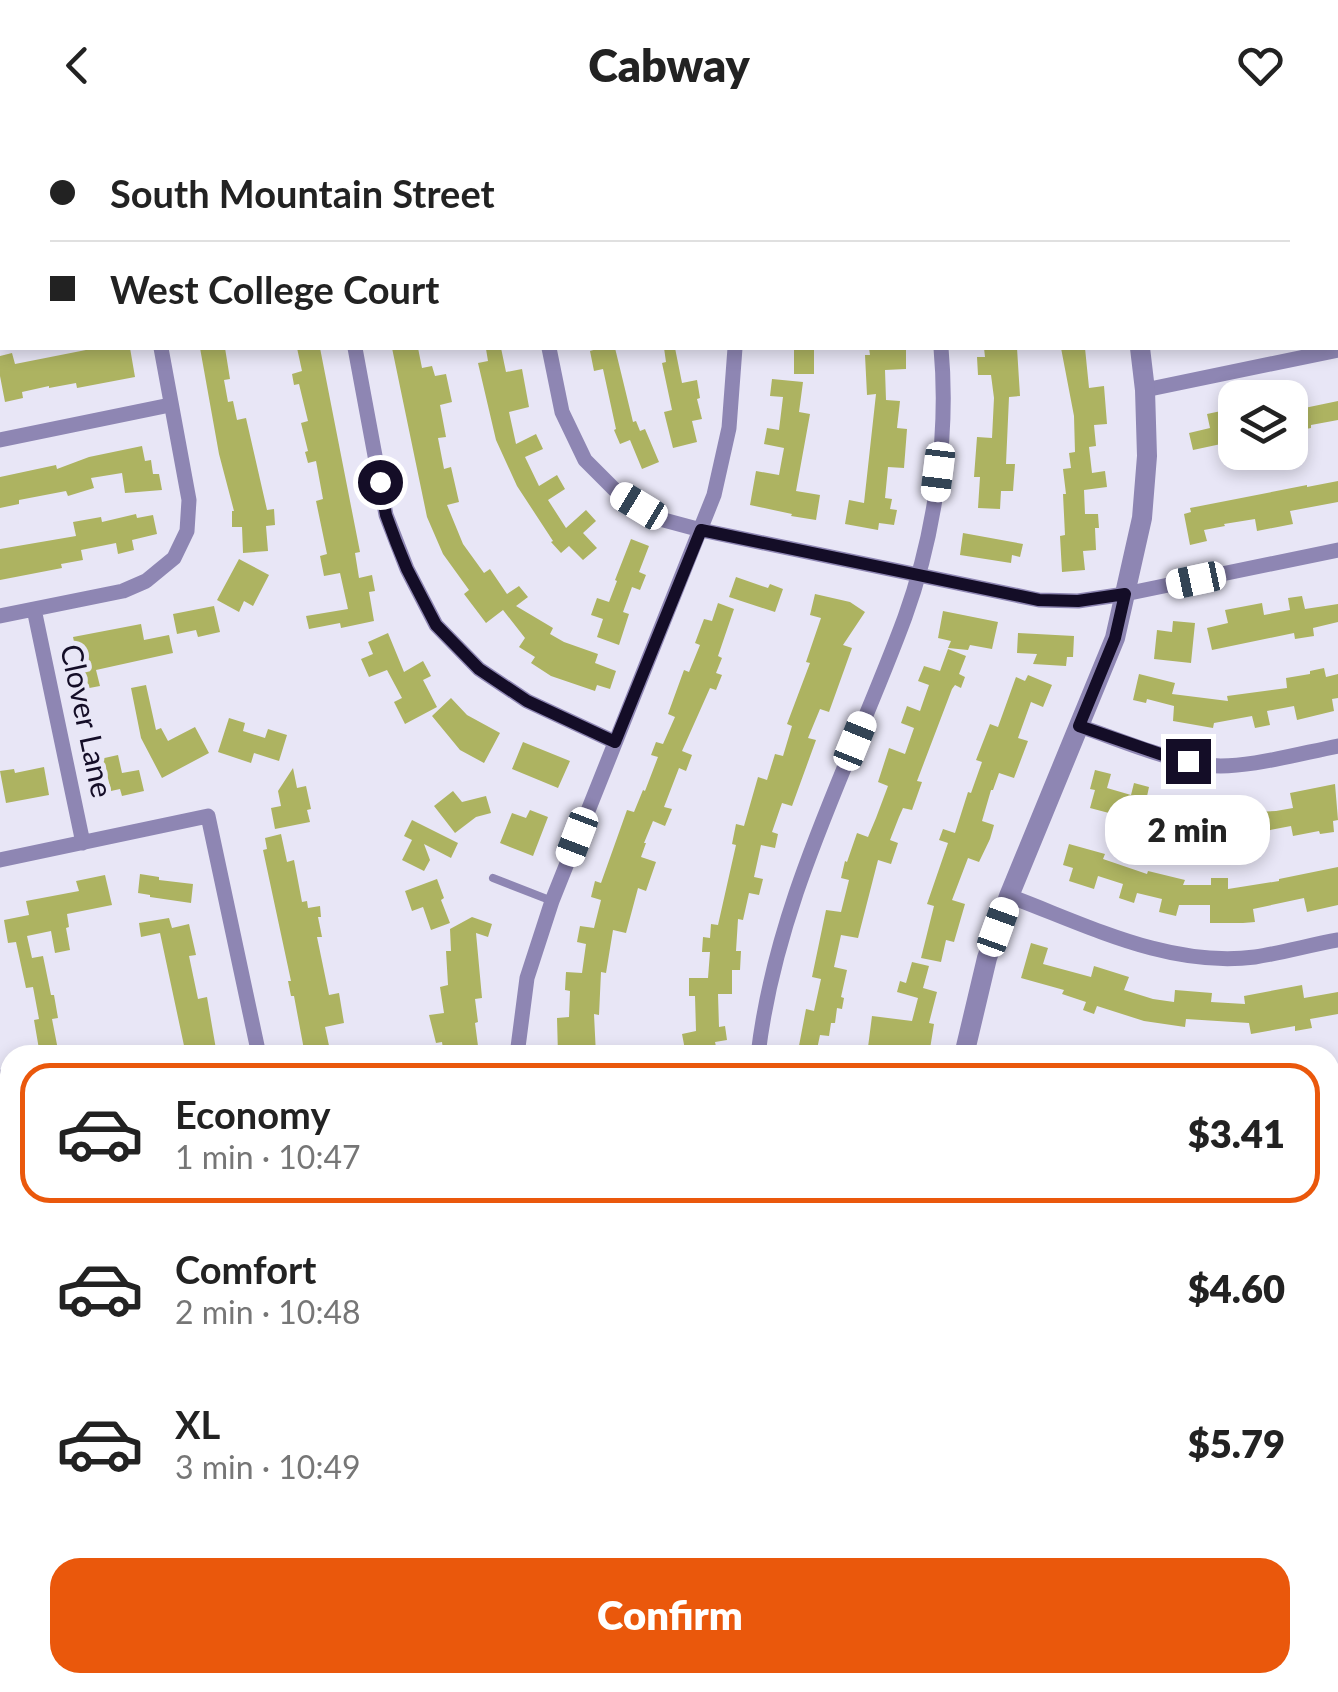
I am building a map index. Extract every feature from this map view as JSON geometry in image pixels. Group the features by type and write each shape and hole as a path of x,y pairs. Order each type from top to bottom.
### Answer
{"street":[{"path":"0,616 123,591 146,581 174,558 187,531 189,500 161,350"},
{"path":"354,350 386,515 407,569 436,625 479,669 527,701 615,742"},
{"path":"549,350 562,412 585,460 618,494 660,518 701,530 1039,600 1078,601 1125,594 1338,550"},
{"path":"518,1045 527,978 552,901 714,494 729,428 735,350"},
{"path":"759,1045 781,937 816,837 906,614 917,575 929,529 940,450 941,350"},
{"path":"966,1045 987,958 1009,896 1115,638 1142,518 1147,456 1140,350"},
{"path":"1145,390 1338,350"},
{"path":"0,440 170,405"},
{"name":"Clover Lane","path":"34,609 83,844"},
{"path":"1079,726 1166,756 1209,766 1338,746"},
{"path":"0,860 208,816 256,1045"},
{"path":"1009,896 1177,955 1254,957 1338,940"}],"lane":[{"path":"493,878 552,901"}],"building":[{"path":"86,350 130,350 135,377 77,388 76,383 49,386 22,392 23,398 5,402 0,356 12,353 15,364"},
{"path":"200,350 225,350 230,379 224,380 228,402 233,401 237,420 246,418 267,510 274,509 275,525 266,526 268,551 243,553 242,527 232,527 234,511 219,454"},
{"path":"297,350 320,350 360,552 355,553 359,578 372,575 375,591 369,592 374,621 309,629 306,616 348,609 340,573 324,576 320,556 327,554 316,501 323,499 316,461 308,463 305,452 308,451 301,423 308,421 299,384 294,385 292,374 302,371"},
{"path":"392,350 418,350 422,368 432,366 435,376 446,374 452,402 440,405 446,437 438,438 444,469 451,467 459,502 447,505 463,544 484,573 490,569 507,594 519,586 528,597 516,606 553,628 550,634 598,654 595,663 616,671 610,689 597,685 595,691 551,676 531,663 535,657 519,647 525,638 503,610 486,623 464,594 469,590 443,554 427,517"},
{"path":"486,350 501,350 506,372 522,369 529,407 509,412 516,444 536,434 543,449 525,457 539,486 557,475 565,489 548,500 566,528 586,510 596,521 583,533 597,548 583,560 569,546 561,553 551,542 517,486 496,440 478,363 488,361"},
{"path":"615,350 633,422 640,431 645,429 659,462 642,469 630,440 620,444 603,369 594,371 590,351"},
{"path":"664,350 675,350 682,383 697,380 702,419 692,421 697,442 673,448 664,412 672,410 662,363 666,362"},
{"path":"794,350 814,350 814,374 794,374"},
{"path":"869,350 906,350 906,369 885,370 886,400 900,401 897,428 907,429 904,468 888,467 885,498 892,499 890,509 897,510 894,525 879,523 878,530 845,524 849,500 864,503 876,394 867,395 865,355 870,355"},
{"path":"984,350 1017,350 1020,396 1009,397 1006,464 1015,464 1013,491 1001,491 1000,509 978,508 980,477 974,477 977,437 992,438 991,375 978,375 977,357 985,357"},
{"path":"1061,350 1085,350 1089,388 1104,386 1107,424 1094,425 1096,446 1089,447 1092,473 1105,471 1107,487 1084,490 1085,514 1098,514 1096,550 1083,551 1085,570 1062,572 1060,536 1065,535 1066,494 1063,469 1071,468 1069,453 1075,452 1074,416"},
{"path":"772,379 803,382 799,412 810,414 796,491 820,495 816,520 750,505 756,471 779,475 784,448 764,444 767,428 779,430 783,397 770,396"},
{"path":"1338,401 1338,420 1308,429 1308,407"},
{"path":"1218,412 1218,445 1193,450 1189,433 1210,428 1207,414"},
{"path":"142,446 145,461 151,460 153,474 159,474 162,490 125,493 122,473 91,478 94,488 68,496 66,491 19,500 19,504 0,508 0,477 56,465 57,469 89,457"},
{"path":"1338,481 1338,502 1290,511 1293,524 1257,531 1255,519 1224,524 1204,530 1207,541 1190,545 1184,514 1191,512 1190,508"},
{"path":"136,514 137,518 153,515 157,534 132,540 134,550 118,554 116,543 81,550 83,560 61,564 62,568 0,580 0,549 76,536 73,522 101,517 102,522"},
{"path":"963,533 1023,544 1020,557 1012,555 1011,563 960,555"},
{"path":"631,539 649,546 639,572 646,575 640,590 632,587 623,612 629,614 619,645 597,637 603,619 591,615 597,598 609,602"},
{"path":"239,559 269,575 253,606 244,601 239,612 217,600"},
{"path":"736,577 783,589 775,612 729,597"},
{"path":"815,594 850,602 865,612 843,645 852,648 829,712 820,709 808,738 816,740 792,806 782,803 772,832 778,834 775,848 761,845 754,877 763,879 759,895 749,893 743,920 738,919 736,951 741,951 740,970 732,970 732,994 718,994 719,1027 725,1026 727,1040 715,1042 716,1045 684,1045 682,1034 696,1031 695,996 689,996 689,978 708,978 710,952 702,952 703,937 710,938 711,924 718,925 736,845 732,844 736,824 744,826 758,777 767,780 775,754 783,756 792,726 787,724 810,663 806,662 821,618 810,615"},
{"path":"1302,596 1305,609 1338,604 1338,622 1313,628 1314,636 1295,639 1294,633 1212,650 1207,628 1228,623 1225,610 1262,603 1264,615 1290,610 1288,598"},
{"path":"718,603 734,609 718,656 722,658 716,673 722,675 716,690 710,688 682,751 692,755 686,771 679,768 664,807 672,809 665,826 653,821 644,843 641,857 656,862 646,891 638,888 626,933 613,930 606,973 601,972 599,1015 594,1014 596,1045 558,1045 557,1018 569,1017 566,972 582,973 586,944 577,942 580,926 594,928 601,900 591,897 595,881 601,883 627,810 634,812 645,791 658,757 651,755 656,742 663,744 675,717 668,714 684,670 689,672 700,645 695,643 704,619 712,621"},
{"path":"214,606 220,632 198,637 196,630 177,634 173,614"},
{"path":"943,611 998,622 992,649 970,645 968,650 948,648 951,641 938,638"},
{"path":"1173,621 1195,623 1191,663 1154,659 1157,630 1172,632"},
{"path":"141,624 144,640 169,635 173,653 96,670 100,686 84,689 73,637"},
{"path":"388,633 404,672 423,661 431,676 423,680 437,707 405,724 394,702 402,698 387,670 369,677 361,659 373,654 368,642"},
{"path":"1018,633 1074,636 1073,657 1067,657 1066,666 1033,664 1037,654 1017,653"},
{"path":"948,649 966,656 959,674 965,677 961,688 955,685 952,689 917,781 922,782 912,810 903,808 890,840 898,843 891,864 878,860 858,938 841,935 834,967 847,970 842,1009 837,1008 829,1036 820,1035 818,1045 799,1045 806,1009 814,1011 821,979 812,977 826,910 841,912 849,880 841,878 845,861 857,833 868,837 876,818 888,786 878,782 889,748 905,754 914,728 901,723 907,706 920,711 929,685 918,681 924,666 940,671"},
{"path":"1324,668 1326,677 1338,674 1338,698 1332,699 1334,711 1297,720 1294,706 1267,711 1270,725 1255,728 1252,716 1214,723 1213,728 1173,721 1174,706 1147,699 1146,703 1133,700 1139,674 1175,683 1172,694 1228,701 1227,696 1287,688 1286,678"},
{"path":"1028,675 1052,685 1043,707 1031,702 1018,738 1028,741 1014,778 999,773 991,790 982,821 994,825 990,839 979,862 968,858 952,900 965,904 954,942 946,940 941,962 921,958 934,906 927,904 948,843 939,840 943,829 955,833 982,762 976,760 990,724 998,727 1016,677 1025,681"},
{"path":"146,685 156,730 161,728 168,741 195,727 209,753 162,778 141,738 131,688"},
{"path":"451,698 467,715 500,733 484,763 460,750 432,716"},
{"path":"229,718 245,723 243,731 265,738 268,729 287,735 279,761 254,753 251,763 218,752"},
{"path":"523,742 570,761 558,788 512,769"},
{"path":"118,755 122,773 139,770 144,791 122,796 120,789 111,791 107,774 95,777 91,761"},
{"path":"44,767 49,795 6,803 0,771 14,769 15,773"},
{"path":"293,768 297,788 306,786 310,822 275,829 271,808 281,806 278,791"},
{"path":"1095,770 1111,774 1107,788 1131,795 1134,783 1149,787 1146,801 1168,806 1162,827 1090,808"},
{"path":"1335,784 1338,820 1333,821 1334,832 1293,836 1291,826 1265,833 1198,840 1198,831 1182,831 1182,813 1206,813 1206,800 1251,799 1252,812 1276,811 1293,808 1290,793"},
{"path":"453,791 462,802 486,796 491,813 476,817 455,833 434,806"},
{"path":"530,810 548,817 533,856 500,843 512,813 526,818"},
{"path":"412,820 458,843 451,858 424,844 430,860 424,871 402,860 412,840 404,836"},
{"path":"281,834 287,862 294,860 302,902 307,901 308,908 320,906 322,937 317,937 329,995 339,993 344,1023 325,1027 329,1045 303,1045 263,850 267,849 265,838"},
{"path":"1069,844 1105,854 1103,859 1147,874 1148,871 1185,880 1183,885 1211,885 1211,878 1228,878 1228,889 1338,867 1338,905 1307,912 1304,898 1253,909 1255,922 1243,923 1210,923 1210,905 1179,905 1176,916 1159,912 1162,899 1137,893 1134,903 1119,898 1123,884 1098,876 1094,889 1069,881 1073,868 1063,865"},
{"path":"140,874 193,884 191,903 138,893"},
{"path":"105,875 112,905 67,914 70,950 55,953 51,931 27,936 32,958 43,956 58,1018 52,1019 57,1045 38,1045 34,1020 39,1019 33,987 26,988 16,942 8,943 4,920 29,915 26,901 79,891 76,881"},
{"path":"437,879 450,923 431,930 423,907 412,911 405,891"},
{"path":"472,917 492,924 488,937 476,933 482,998 475,999 478,1045 436,1043 429,1015 444,1013 440,987 448,985 446,951 451,951 450,929"},
{"path":"169,918 172,928 189,924 196,955 189,956 198,999 207,997 215,1045 184,1045 160,933 141,937 139,923"},
{"path":"1031,943 1048,948 1043,964 1091,977 1094,966 1129,977 1124,990 1153,999 1174,1002 1175,990 1212,993 1211,1002 1245,1004 1244,996 1302,985 1304,998 1338,992 1338,1014 1310,1019 1312,1028 1295,1031 1295,1026 1251,1034 1249,1023 1186,1019 1185,1027 1144,1021 1097,1006 1094,1014 1083,1010 1086,1002 1062,994 1064,990 1021,978"},
{"path":"912,962 929,966 923,988 937,992 929,1023 934,1024 931,1045 868,1045 872,1016 912,1021 918,998 897,992 900,981 906,983"}],"route":[{"path":"380,482 396,542 436,625 479,669 527,701 615,742 701,530 1039,600 1078,601 1125,594 1115,638 1079,726 1188,761"}]}
